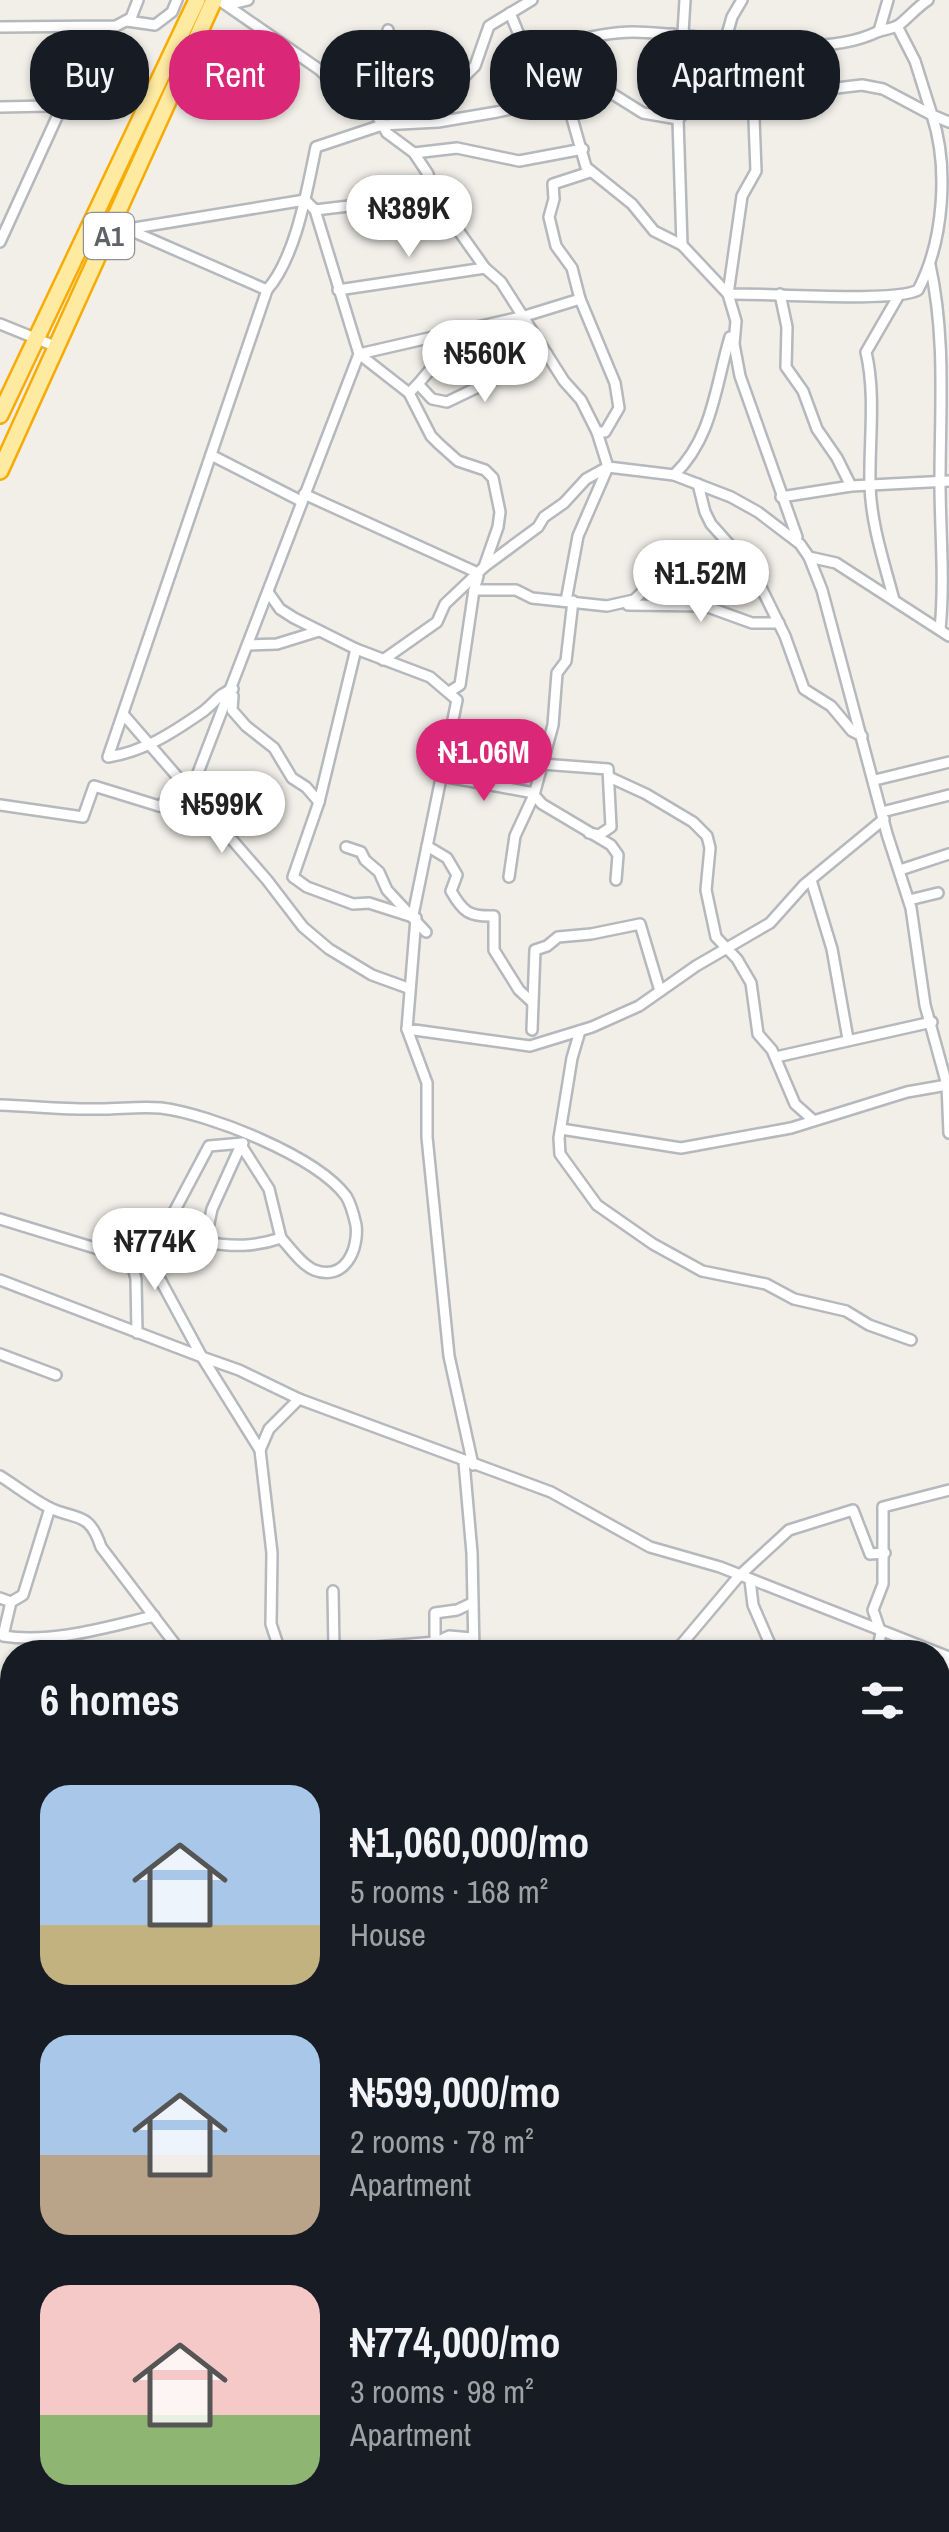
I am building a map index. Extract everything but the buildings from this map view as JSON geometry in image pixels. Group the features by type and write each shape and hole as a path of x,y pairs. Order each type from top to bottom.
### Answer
{"highway":[{"name":"A1","path":"149,102 198,0"},
{"name":"A1","path":"0,471 218,0"},
{"name":"A1","path":"0,415 140,120"}],"street":[{"path":"0,27 116,26 134,13 138,0"},
{"path":"127,21 156,25 172,12 177,0"},
{"path":"218,0 232,4 248,0"},
{"path":"218,0 320,70"},
{"path":"679,30 685,0"},
{"path":"728,30 742,0"},
{"path":"879,31 888,0"},
{"path":"840,43 867,39 897,26 928,0"},
{"path":"470,70 478,60 488,26 527,1"},
{"path":"510,13 517,30"},
{"path":"598,432 605,432 619,408 615,383 580,299 572,268 556,246 549,211 554,199 553,184 590,172 598,174 632,204 654,231 682,245 728,294 910,295 918,290 930,263 941,220 944,152 915,61 897,26"},
{"path":"840,88 862,85 883,90 949,122"},
{"path":"0,107 30,107"},
{"path":"232,689 179,729 150,744 108,757 267,290 282,268 305,200 316,147 382,125 438,122 490,112"},
{"path":"0,242 56,120"},
{"path":"379,120 414,153 428,174 434,196 485,268 501,282 526,316 546,354 581,400 598,432 608,467 578,536 566,661 557,673 553,726 534,794 515,836 509,877"},
{"path":"574,120 590,172"},
{"path":"678,120 682,245"},
{"path":"753,120 756,171 742,196 728,294 736,320 734,344 740,376 780,497 800,544 810,557 900,870 919,946 925,1005 947,1085 949,1132"},
{"path":"414,153 457,148 519,161 583,149"},
{"path":"315,210 434,196"},
{"path":"110,232 305,200"},
{"path":"305,200 315,210 359,354 409,393 431,436 458,461 485,470 493,478 500,512 498,527 474,590 460,685 449,692"},
{"path":"132,231 267,290"},
{"path":"810,557 836,563 945,632 944,330 930,263"},
{"path":"338,290 485,268"},
{"path":"780,294 787,327 786,367 803,391 817,429 850,486"},
{"path":"894,600 870,487 872,373 866,352 898,295"},
{"path":"359,354 526,316 580,299"},
{"path":"674,475 692,457 708,423 736,320"},
{"path":"0,324 58,347"},
{"path":"440,336 446,360"},
{"path":"159,806 196,778 359,354"},
{"path":"418,384 432,399 447,402 546,354"},
{"path":"409,393 434,365 446,360 488,381"},
{"path":"211,455 303,498 481,570"},
{"path":"383,660 437,622 446,604 481,570 538,527 586,479 608,467 674,475 698,484 758,512 800,544"},
{"path":"780,497 850,486 944,481"},
{"path":"698,484 711,524 754,571 804,690 831,706 862,736"},
{"path":"620,604 644,593 662,573 716,554 740,552"},
{"path":"474,590 516,590 532,598 607,606 705,606 752,622 779,624"},
{"path":"268,592 286,613 356,650 430,677 458,700 414,917 406,1030 427,1083 426,1136 450,1356 468,1464 472,1638 449,1636 444,1640"},
{"path":"249,645 277,644 320,631"},
{"path":"356,650 319,802 293,877 353,904 368,903 414,917"},
{"path":"232,689 232,710 274,748 292,778 319,802"},
{"path":"123,714 268,880 303,928 329,950 408,988"},
{"path":"874,780 949,762"},
{"path":"542,764 608,768 611,826 618,856 616,880"},
{"path":"442,776 534,794 542,804 611,845 618,856"},
{"path":"609,777 702,828 710,848 706,890 716,937 737,958 751,982 758,1034 776,1056 795,1104 812,1120"},
{"path":"0,805 83,817 94,786 159,806 205,808"},
{"path":"406,1030 530,1046 580,1031 638,1006 770,923 811,880 883,816 949,795"},
{"path":"589,832 600,834 611,826"},
{"path":"427,846 447,858 457,875 450,891 460,907 474,917 494,916 494,950 519,990 532,1002"},
{"path":"346,847 362,852 387,890 426,932"},
{"path":"900,870 949,853"},
{"path":"811,880 832,950 848,1040"},
{"path":"908,900 938,894"},
{"path":"532,1030 535,950 558,937 640,924 660,991"},
{"path":"776,1056 932,1022"},
{"path":"580,1031 572,1058 560,1154 597,1205 653,1244 702,1271 766,1284 794,1299 846,1310 869,1325 910,1340"},
{"path":"562,1129 680,1148 791,1128 906,1092 947,1085"},
{"path":"0,1105 158,1108 186,1113 244,1140 295,1156 346,1196 354,1215 358,1243 349,1262 324,1272 304,1264 281,1238 269,1188 244,1140"},
{"path":"244,1140 212,1208 204,1242 258,1246 281,1238"},
{"path":"149,1258 208,1146 244,1140"},
{"path":"0,1219 131,1259 149,1258"},
{"path":"149,1258 202,1358 260,1450"},
{"path":"131,1259 136,1279 137,1333"},
{"path":"0,1280 239,1370 299,1399 551,1492 654,1549 710,1564 907,1640"},
{"path":"0,1354 56,1375"},
{"path":"276,1640 271,1624 270,1529 260,1450 268,1429 299,1399"},
{"path":"0,1476 50,1508 78,1514 95,1528 102,1547 172,1640"},
{"path":"878,1640 880,1628 873,1610 882,1590 883,1506 949,1490"},
{"path":"2,1640 11,1602 23,1595 50,1508"},
{"path":"685,1640 739,1576 789,1530 853,1510 870,1554 885,1553"},
{"path":"750,1580 754,1606 768,1640"},
{"path":"333,1591 334,1640"},
{"path":"0,1598 11,1602"},
{"path":"435,1640 436,1613 472,1603"},
{"path":"10,1640 93,1630 154,1616"}]}
